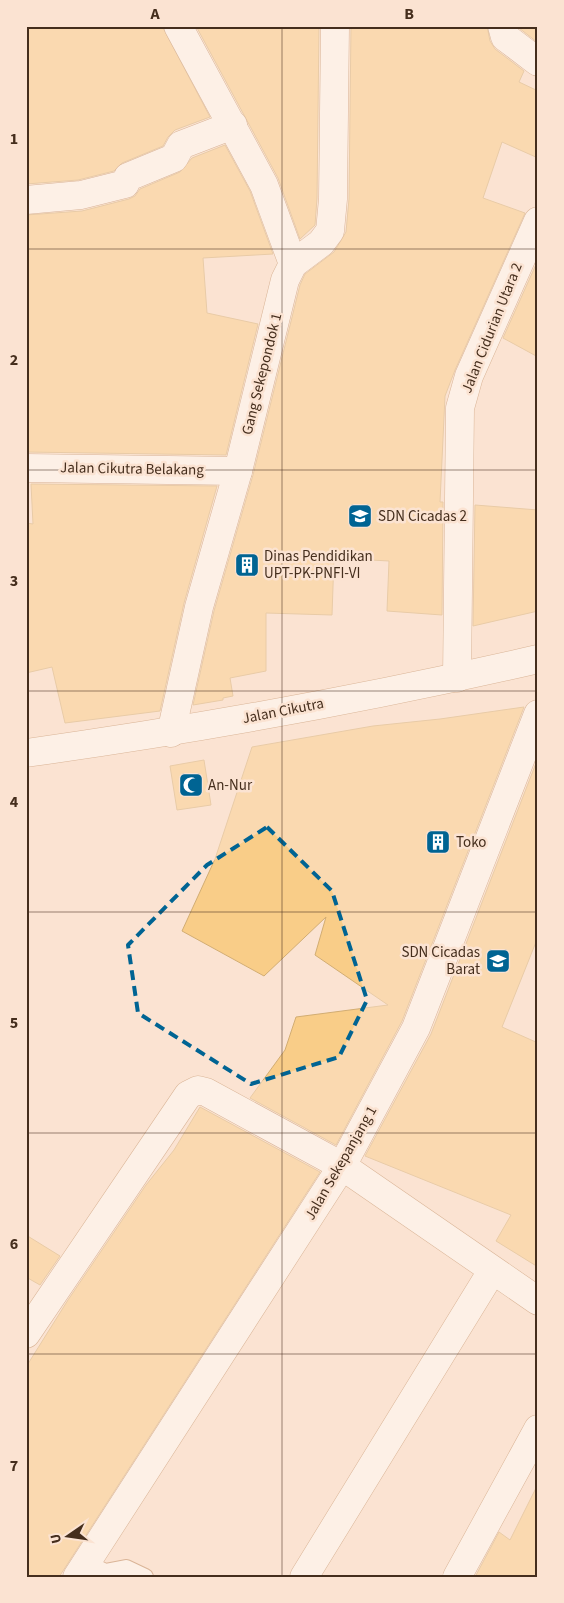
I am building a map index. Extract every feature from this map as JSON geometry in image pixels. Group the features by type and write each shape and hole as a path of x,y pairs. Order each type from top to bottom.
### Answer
{"street":[{"path":"178,26 264,185 293,264 322,243 330,232 333,200 335,26"},
{"path":"502,26 506,37 538,62"},
{"path":"26,200 81,195 125,184 128,177 174,158 181,145 232,125"},
{"name":"Jalan Cidurian Utara 2","path":"457,678 460,408 469,376 538,221"},
{"name":"Gang Sekepondok 1","path":"171,733 199,606 238,471 285,280 293,264"},
{"name":"Jalan Cikutra Belakang","path":"26,468 238,471"},
{"name":"Jalan Cikutra","path":"26,752 171,733 457,678 538,658"},
{"name":"Jalan Sekepanjang 1","path":"81,1570 342,1166 416,1028 538,714"},
{"path":"26,1334 188,1095 198,1090 206,1092 342,1166 538,1301"},
{"path":"304,1577 492,1271"},
{"path":"457,1577 511,1473 538,1429"}],"lane":[{"path":"81,1570 105,1572 126,1568 145,1577"}],"highlighted area":[{"path":"267,827 332,891 367,1000 339,1057 251,1084 138,1013 128,945 207,865"}],"building":[{"path":"26,26 162,26 210,117 175,130 163,146 122,163 114,171 78,180 26,184"},
{"path":"196,26 319,26 315,225 300,239 278,178"},
{"path":"351,26 487,26 490,41 495,49 524,71 519,82 538,91 538,158 502,142 483,198 525,213 445,396 440,502 443,502 442,615 387,611 389,561 334,558 332,615 266,613 266,671 230,678 233,696 223,698 223,700 193,705 214,611 253,475 300,285 305,274 334,252 346,232 349,199"},
{"path":"518,26 538,26 537,42 519,28"},
{"path":"225,145 250,191 273,254 203,258 207,313 258,324 226,455 26,452 26,215 82,211 129,199 135,196 140,189 180,172 192,158"},
{"path":"538,260 538,357 503,338"},
{"path":"31,484 217,486 184,603 160,711 65,723 52,667 26,673 26,523 33,524"},
{"path":"475,505 538,510 538,611 473,626"},
{"path":"524,707 402,1021 336,1145 250,1098 285,1050 296,1017 388,1005 315,955 326,917 264,976 182,931 215,859 252,747 373,726"},
{"name":"SDN Cicadas Barat","path":"538,758 538,937 502,1027 538,1043 538,1267 496,1241 511,1215 365,1156 431,1034"},
{"name":"An-Nur","path":"204,760 211,805 177,810 170,766"},
{"path":"200,1107 320,1172 59,1577 26,1577 26,1367 68,1300 146,1185 174,1150"},
{"path":"26,1235 60,1256 40,1285 26,1277"},
{"path":"538,1484 538,1577 475,1577 499,1532 510,1540"}],"place":[{"name":"SDN Cicadas 2","path":"360,516"},
{"name":"Dinas Pendidikan UPT-PK-PNFI-VI","path":"247,565"},
{"name":"An-Nur","path":"191,785"},
{"name":"Toko","path":"438,842"},
{"name":"SDN Cicadas Barat","path":"498,961"}]}
